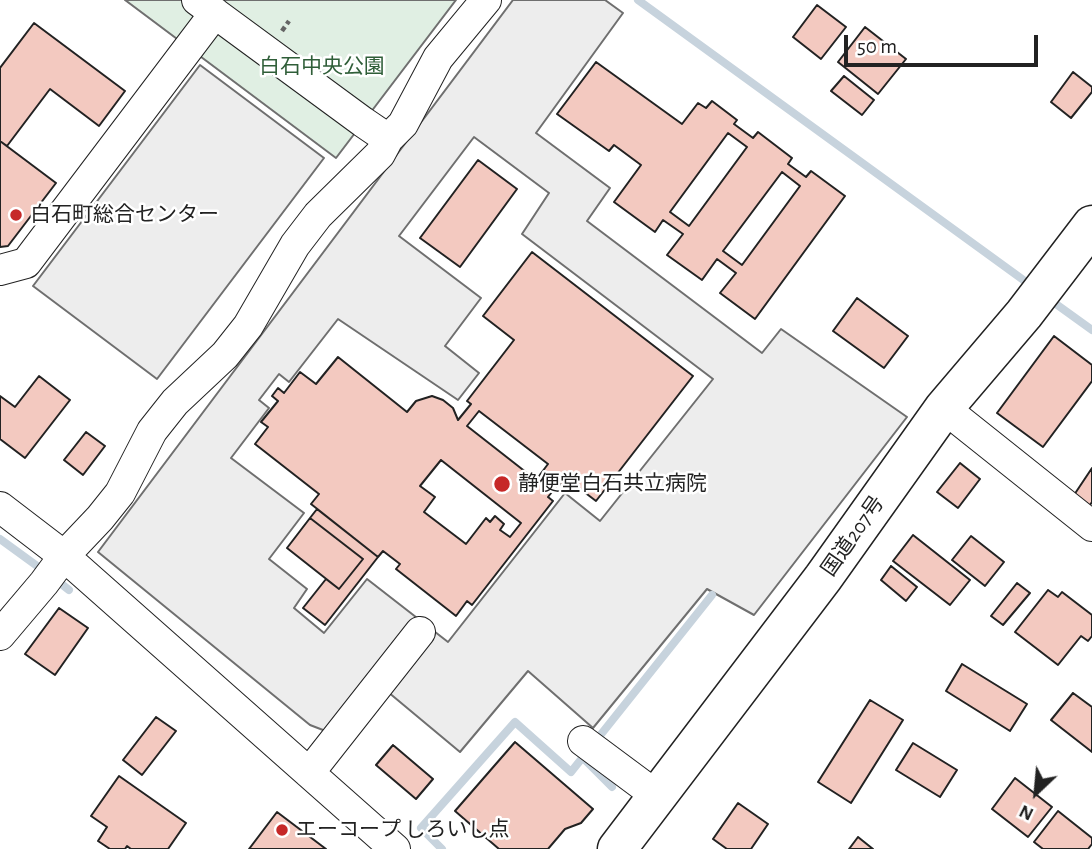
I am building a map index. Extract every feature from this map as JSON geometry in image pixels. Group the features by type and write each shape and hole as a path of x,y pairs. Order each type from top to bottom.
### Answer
{"highway":[{"name":"国道207号","path":"617,849 823,578 944,408 1024,314 1092,225"}],"street":[{"path":"0,634 120,493 152,432 175,402 225,355 248,326 295,245 318,215 380,154 388,139 403,124 438,58 486,0"},
{"path":"0,270 26,263 206,7 388,139"},
{"path":"944,408 1092,526"},
{"path":"0,507 55,568 309,773 394,849"},
{"path":"309,773 420,632"},
{"path":"592,748 657,796"}],"green space":[{"name":"白石中央公園","path":"125,0 456,0 336,158"}],"shaded area":[{"path":"513,0 605,0 623,13 536,133 610,188 587,221 762,353 781,329 907,417 754,615 707,589 593,728 528,671 460,752 388,692 349,740 310,725 98,552","holes":["474,137 549,193 522,234 713,379 600,521 565,493 448,642 367,579 324,633 294,608 307,589 269,559 304,513 231,458 269,408 259,400 279,374 289,382 338,319 458,400 479,373 445,346 481,298 399,236"]},
{"path":"200,65 324,158 157,379 33,286"}],"building":[{"path":"817,5 846,27 821,59 793,37"},
{"path":"34,23 125,91 99,126 50,89 7,146 0,141 0,68"},
{"path":"865,27 906,59 878,94 838,62"},
{"path":"596,62 682,124 698,103 706,108 712,101 737,120 734,124 753,138 758,132 792,158 788,164 806,177 811,171 845,196 755,319 720,293 736,273 717,259 702,280 667,255 683,234 663,220 655,232 614,202 641,165 614,145 609,151 557,114","holes":["728,133 747,147 689,226 670,212","782,172 800,186 742,265 723,251"]},
{"path":"1073,72 1092,87 1092,92 1071,118 1051,102"},
{"path":"844,76 874,100 862,115 831,91"},
{"name":"白石町総合センター","path":"0,141 56,183 8,246 0,247"},
{"path":"478,160 517,189 460,267 420,238"},
{"path":"532,252 693,376 596,501 575,485 570,492 559,483 548,497 553,501 472,605 467,601 456,616 396,569 400,564 383,551 378,557 311,504 319,494 255,444 268,427 261,422 278,401 272,396 278,388 284,393 300,372 316,384 338,357 407,412 416,401 432,396 453,408 458,420 471,404 467,401 514,340 483,316","holes":["479,411 548,464 536,480 467,426","441,460 521,523 510,537 500,530 504,524 495,516 490,522 486,518 466,544 424,512 435,497 420,486"]},
{"path":"857,298 908,336 884,368 833,331"},
{"path":"1054,336 1092,365 1092,381 1043,447 997,413"},
{"path":"39,376 70,400 25,458 0,439 0,396 15,407"},
{"path":"86,432 105,446 83,475 64,460"},
{"path":"960,463 980,479 958,508 937,492"},
{"path":"1092,468 1092,502 1088,508 1072,498"},
{"path":"317,509 378,557 325,625 303,608 326,579 339,589 363,559 310,518"},
{"path":"310,518 363,559 339,589 287,548"},
{"path":"913,535 970,580 950,605 893,561"},
{"path":"971,536 1004,562 985,586 952,560"},
{"path":"891,566 917,587 906,601 881,580"},
{"path":"1017,583 1030,593 1003,625 991,616"},
{"path":"1048,590 1058,597 1062,592 1092,615 1092,636 1088,641 1081,636 1058,665 1015,632"},
{"path":"59,608 88,628 55,675 25,654"},
{"path":"962,664 1027,704 1010,731 946,691"},
{"path":"1073,693 1092,707 1092,752 1051,720"},
{"path":"870,700 903,720 851,803 818,782"},
{"path":"156,717 176,731 142,775 123,760"},
{"path":"515,742 593,809 581,823 565,829 548,849 499,849 455,811"},
{"path":"913,743 957,770 940,797 896,770"},
{"path":"393,745 433,779 416,799 376,765"},
{"path":"119,776 186,823 168,849 131,849 127,846 125,849 110,849 98,841 107,827 91,816"},
{"path":"1015,778 1052,807 1028,837 992,809"},
{"path":"738,803 768,824 751,849 727,849 713,839"},
{"path":"1058,811 1092,838 1088,849 1043,849 1034,842"},
{"name":"エーコープ しろいし点","path":"277,812 326,849 249,849"},
{"path":"858,837 873,849 849,849"}],"waterway":[{"path":"638,0 1033,287"},
{"path":"1049,299 1092,330"},
{"path":"0,539 44,571"},
{"path":"55,579 69,590"},
{"path":"442,849 421,828 515,722 571,772 712,595"},
{"path":"582,757 612,787"}],"place":[{"name":"白石町総合センター","path":"16,215"},
{"name":"静便堂白石共立病院","path":"502,484"},
{"name":"エーコープ しろいし点","path":"282,830"}]}
